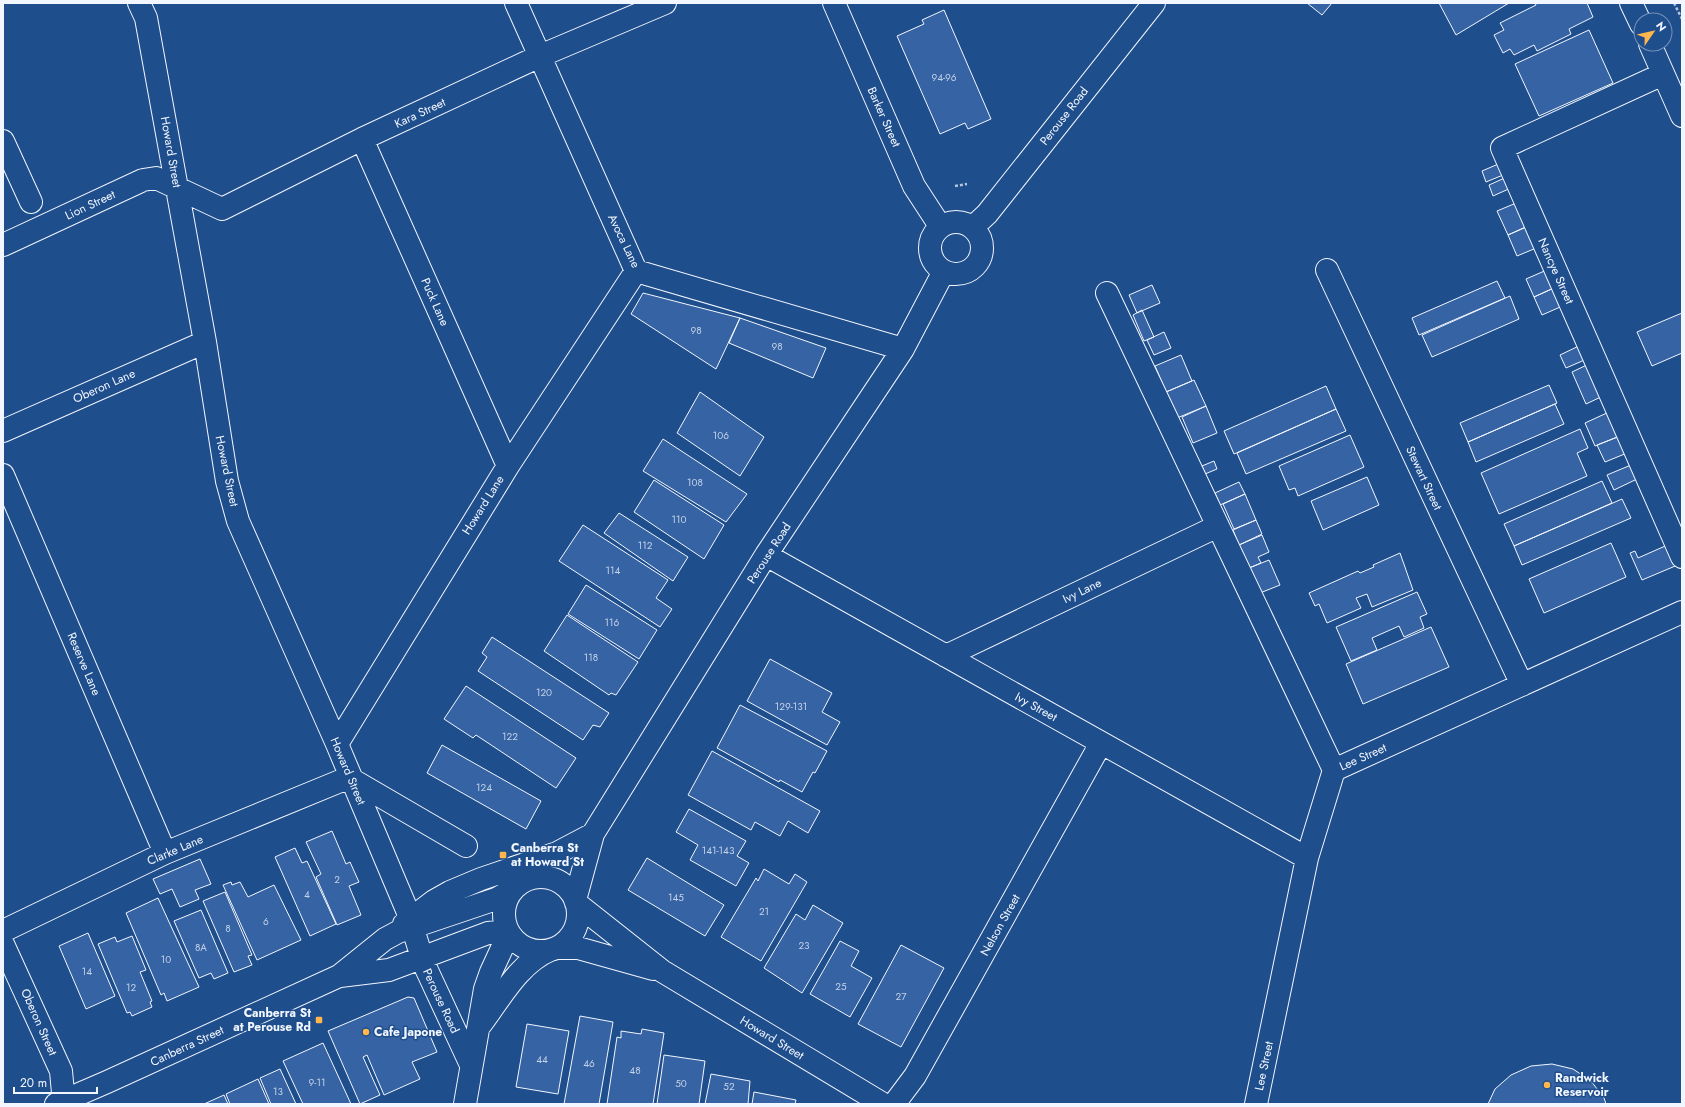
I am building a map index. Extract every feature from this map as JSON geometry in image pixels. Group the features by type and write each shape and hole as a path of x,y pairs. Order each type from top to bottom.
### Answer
{"street":[{"name":"Howard Street","path":"140,3 146,18 178,188 205,342 227,481 238,521 337,744 412,923 421,958"},
{"name":"Avoca Lane","path":"516,3 636,271 903,349"},
{"name":"Kara Street","path":"178,188 222,209 362,139 540,56 665,3"},
{"name":"Barker Street","path":"834,3 914,186 940,226"},
{"name":"Perouse Road","path":"973,227 987,214 1154,3"},
{"path":"1653,52 1682,116"},
{"name":"Nancye Street","path":"1663,74 1502,148 1682,557"},
{"name":"Puck Lane","path":"362,139 508,466"},
{"path":"3,141 31,202"},
{"name":"Lion Street","path":"3,245 143,180 156,178 178,188"},
{"path":"957,221 973,227 979,234 982,242 980,258 969,271 961,274 944,271 938,267 930,253 931,238 940,226 948,222 957,221"},
{"name":"Stewart Street","path":"1327,270 1522,685"},
{"name":"Howard Lane","path":"337,744 508,466 636,271"},
{"name":"Perouse Road","path":"575,901 593,834 766,555 903,349 944,271"},
{"path":"1107,293 1334,770"},
{"name":"Oberon Lane","path":"3,432 205,342"},
{"name":"Reserve Lane","path":"3,474 165,853"},
{"name":"Ivy Lane","path":"946,656 1218,526"},
{"name":"Ivy Street","path":"766,555 1307,858"},
{"name":"Lee Street","path":"1256,1104 1307,858 1334,770 1682,612"},
{"name":"Nelson Street","path":"894,1104 915,1076 1101,743"},
{"path":"351,778 466,846"},
{"name":"Clarke Lane","path":"3,931 165,853 351,778"},
{"name":"Perouse Road","path":"540,877 593,834"},
{"name":"Canberra Street","path":"61,1103 339,976 385,939 412,923 434,901 450,892 481,879 557,853 593,834"},
{"path":"412,923 496,900 525,880 540,877 551,878 561,883 569,890 575,901 578,916 575,929 567,940 553,949 536,951 524,947 508,932 504,914 506,902 512,890"},
{"name":"Howard Street","path":"575,901 662,971 883,1104"},
{"name":"Perouse Road","path":"465,1104 488,979 508,932"},
{"name":"Canberra Street","path":"339,976 389,970 488,933 508,932"},
{"name":"Oberon Street","path":"3,944 61,1071 61,1103"},
{"name":"Howard Street","path":"553,949 573,948 586,950 662,971"},
{"name":"Perouse Road","path":"478,1028 520,973 539,956 553,949"},
{"name":"Perouse Road","path":"421,958 471,1065"}],"path":[{"path":"1674,3 1682,19"},
{"path":"955,186 967,184"}],"building":[{"path":"1307,3 1332,3 1322,15"},
{"path":"1439,3 1509,3 1456,35"},
{"path":"1535,3 1587,3 1593,17 1569,29 1571,34 1537,51 1534,45 1514,55 1510,49 1503,53 1494,35 1504,30 1500,23 1536,5"},
{"path":"944,10 991,119 968,129 965,123 940,134 897,36 924,24 922,20"},
{"path":"1589,30 1613,83 1539,116 1515,64"},
{"path":"1503,162 1508,173 1486,182 1482,171"},
{"path":"1509,176 1513,187 1493,196 1489,185"},
{"path":"1521,201 1531,225 1508,235 1497,211"},
{"path":"1532,224 1541,246 1517,256 1508,235"},
{"path":"1549,269 1556,287 1534,297 1526,279"},
{"path":"1497,281 1505,298 1419,335 1412,318"},
{"path":"1152,285 1160,303 1137,313 1129,295"},
{"path":"1556,287 1567,304 1542,315 1534,297"},
{"path":"643,293 740,318 716,369 631,314"},
{"path":"1510,296 1519,319 1432,357 1422,335"},
{"path":"1142,310 1154,337 1144,341 1133,315"},
{"path":"1682,313 1682,353 1652,366 1637,332"},
{"path":"740,318 826,348 813,378 729,343"},
{"path":"1164,332 1171,348 1154,355 1147,340"},
{"path":"1583,344 1589,358 1566,368 1560,355"},
{"path":"1181,355 1192,381 1166,392 1155,366"},
{"path":"1591,363 1605,395 1586,404 1572,372"},
{"path":"1194,380 1206,406 1177,418 1166,392"},
{"path":"1549,385 1557,403 1468,442 1460,423"},
{"path":"1326,386 1336,409 1234,454 1224,431"},
{"path":"700,392 764,437 740,476 677,433"},
{"path":"1555,404 1564,424 1476,462 1468,442"},
{"path":"1206,406 1217,433 1193,443 1182,417"},
{"path":"1336,409 1346,431 1246,474 1237,453"},
{"path":"1609,412 1620,436 1595,446 1585,423"},
{"path":"1580,429 1588,448 1577,453 1587,476 1499,514 1481,473"},
{"path":"1350,435 1364,467 1298,496 1295,488 1289,490 1279,466"},
{"path":"1620,436 1627,453 1605,462 1597,445"},
{"path":"663,439 747,494 726,522 643,471"},
{"path":"1214,461 1217,469 1205,474 1202,466"},
{"path":"1631,465 1637,479 1614,490 1607,475"},
{"path":"1367,477 1379,505 1323,530 1311,501"},
{"path":"654,480 724,525 704,559 634,512"},
{"path":"1602,481 1612,503 1514,546 1504,524"},
{"path":"1239,482 1245,494 1220,505 1215,493"},
{"path":"1245,494 1256,520 1234,529 1223,504"},
{"path":"1622,499 1631,518 1522,565 1514,546"},
{"path":"619,513 688,557 673,581 604,533"},
{"path":"1256,520 1262,534 1239,545 1233,530"},
{"path":"583,525 668,580 656,598 672,609 660,627 559,561"},
{"path":"1262,535 1269,552 1258,557 1261,563 1249,568 1239,545"},
{"path":"1611,543 1626,577 1544,613 1529,579"},
{"path":"1672,543 1680,564 1642,580 1630,553 1635,551 1638,558"},
{"path":"1400,553 1413,590 1372,607 1367,594 1356,598 1361,608 1327,623 1319,604 1315,606 1309,593 1358,571 1360,573 1374,567 1373,565"},
{"path":"1269,560 1280,585 1260,593 1249,568"},
{"path":"586,585 657,630 639,659 568,614"},
{"path":"1417,592 1427,614 1420,617 1424,628 1404,637 1399,626 1372,638 1377,650 1351,661 1336,627"},
{"path":"567,615 638,662 616,695 611,693 609,695 544,651"},
{"path":"1431,627 1449,667 1363,704 1346,664"},
{"path":"492,637 609,713 600,727 593,725 583,740 478,671 487,657 482,653"},
{"path":"770,659 832,693 822,712 840,722 827,745 747,701"},
{"path":"466,686 576,758 556,788 476,735 473,738 444,719"},
{"path":"740,705 827,751 815,773 813,772 802,792 780,780 779,782 717,748"},
{"path":"442,745 541,801 526,829 427,773"},
{"path":"712,751 820,811 808,833 788,821 780,836 755,822 751,830 688,795"},
{"path":"689,809 746,841 737,856 749,863 736,886 690,860 698,845 676,832"},
{"path":"332,831 346,864 350,862 359,882 349,886 361,915 337,925 316,877 321,874 306,842"},
{"path":"295,848 302,863 307,861 336,924 310,936 275,857"},
{"path":"647,858 724,905 705,936 628,890"},
{"path":"200,859 211,884 195,890 199,899 180,907 172,889 160,894 153,879"},
{"path":"764,869 789,884 795,874 807,882 761,961 721,937 756,878 758,881"},
{"path":"231,882 232,885 240,882 248,897 274,885 301,940 257,960 223,885"},
{"path":"225,892 252,955 248,956 252,965 234,972 203,901"},
{"path":"158,898 199,987 167,1001 164,993 161,995 126,913"},
{"path":"813,905 843,923 802,993 764,968 796,914 805,920"},
{"path":"201,910 228,973 214,979 211,973 199,978 174,921"},
{"path":"88,933 115,996 86,1009 59,946"},
{"path":"132,936 146,970 140,972 152,1001 150,1002 152,1007 132,1016 130,1012 127,1013 98,944 115,937 117,942"},
{"path":"840,941 859,951 851,966 872,978 850,1017 810,994"},
{"path":"901,945 944,968 901,1047 858,1024"},
{"path":"408,997 414,998 437,1052 412,1062 420,1079 384,1095 367,1055 363,1057 380,1095 360,1104 328,1031"},
{"path":"580,1016 613,1022 599,1104 564,1104"},
{"path":"527,1024 569,1031 558,1094 516,1087"},
{"path":"642,1029 664,1033 653,1104 607,1104 617,1037 621,1038 621,1031 641,1034"},
{"path":"323,1043 351,1104 303,1104 283,1061"},
{"path":"664,1055 705,1061 699,1104 657,1104"},
{"name":"Randwick Reservoir","path":"1552,1064 1573,1069 1591,1081 1604,1098 1606,1104 1488,1104 1495,1089 1511,1075 1531,1066"},
{"path":"280,1069 296,1104 271,1104 260,1078"},
{"path":"711,1074 750,1081 748,1104 705,1104"},
{"path":"258,1079 269,1104 230,1104 226,1094"},
{"path":"754,1092 796,1100 795,1104 752,1104"},
{"path":"224,1095 228,1104 204,1104"}],"place":[{"name":"Canberra St at Howard St","path":"503,855"},
{"name":"Canberra St at Perouse Rd","path":"319,1020"},
{"name":"Cafe Japone","path":"366,1032"},
{"name":"Randwick Reservoir","path":"1547,1085"}]}
